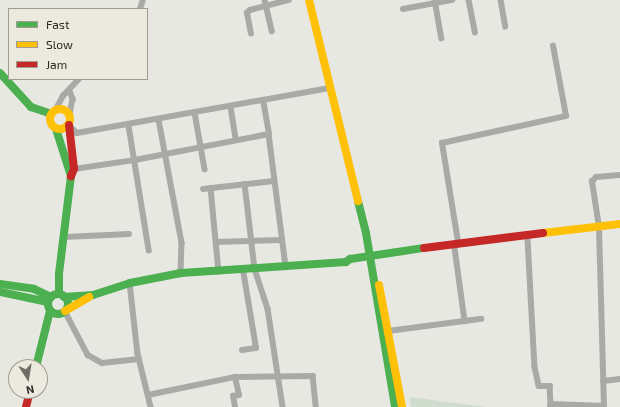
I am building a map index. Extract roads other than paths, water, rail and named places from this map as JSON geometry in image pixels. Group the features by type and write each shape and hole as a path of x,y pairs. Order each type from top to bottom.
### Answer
{"street":[{"path":"251,34 247,13 250,10 266,3 289,0"},
{"path":"309,0 329,88 366,233 365,239 372,258 388,331 402,407"},
{"path":"403,8 436,1 452,0"},
{"path":"469,0 475,32"},
{"path":"501,0 506,27"},
{"path":"436,1 442,38"},
{"path":"266,3 272,31"},
{"path":"465,321 442,143 566,116 553,46"},
{"path":"0,73 31,107 54,112 63,109 70,115"},
{"path":"73,173 56,129 51,124 54,112 63,96 70,91 78,80"},
{"path":"69,125 77,133 129,126 329,88"},
{"path":"44,336 62,313 68,302 62,296 59,274 73,173 69,125 73,99 70,91"},
{"path":"263,101 269,134 286,267"},
{"path":"231,107 236,140"},
{"path":"195,113 205,169"},
{"path":"159,120 182,243 181,273"},
{"path":"56,129 64,129 69,125"},
{"path":"129,126 149,250"},
{"path":"73,173 269,134"},
{"path":"528,239 535,367 539,386 550,386 550,405 604,407 600,229 593,179 620,175"},
{"path":"204,189 274,181"},
{"path":"245,184 255,269 268,309 283,407"},
{"path":"211,188 219,272"},
{"path":"456,245 528,239 600,229 620,224"},
{"path":"50,311 62,313 93,295 130,283 181,273 219,272 346,262 456,245 600,229 620,229"},
{"path":"65,237 129,234"},
{"path":"217,242 282,240"},
{"path":"372,258 395,407"},
{"path":"242,270 256,348 242,350"},
{"path":"130,283 139,359 151,407"},
{"path":"0,284 34,289 50,299"},
{"path":"0,292 50,299 62,296 93,295"},
{"path":"38,359 50,311 50,299"},
{"path":"62,313 88,355 102,363 139,359"},
{"path":"388,331 481,319"},
{"path":"148,395 235,377 278,375 313,376 316,407"},
{"path":"234,407 233,396 239,395 235,377"},
{"path":"603,381 620,379"}]}
